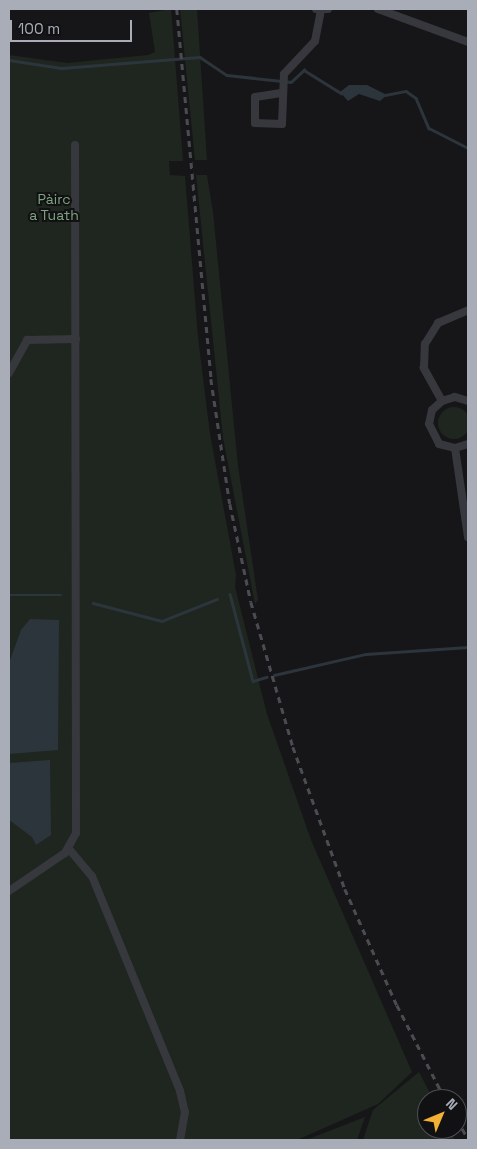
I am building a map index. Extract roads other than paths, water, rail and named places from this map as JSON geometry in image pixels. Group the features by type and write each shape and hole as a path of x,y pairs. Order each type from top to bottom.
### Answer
{"street":[{"path":"281,93 255,97 256,123 282,124 282,81 288,67 315,41 322,9"},
{"path":"378,9 468,42"},
{"path":"9,891 70,848 76,833 75,145"},
{"path":"442,400 424,368 425,344 438,323 468,310"},
{"path":"9,373 27,340 76,339"},
{"path":"468,402 455,397 442,400 429,417 430,430 439,444 455,448 468,444"},
{"path":"455,448 468,537"},
{"path":"70,848 92,876 180,1091 185,1112 180,1140"}],"waterway":[{"path":"9,60 62,68 200,57 227,75 291,82 304,70 341,93"},
{"path":"385,95 406,91 416,98 429,128 468,148"},
{"path":"230,594 253,681 266,677"},
{"path":"9,595 61,595"},
{"path":"93,603 162,621 217,599"},
{"path":"274,675 366,654 468,647"}],"railway":[{"path":"177,9 211,379 230,504 251,602 293,747 345,889 397,1005 440,1089"}],"park label":[{"name":"Pàirc a Tuath","path":"54,207"}]}
